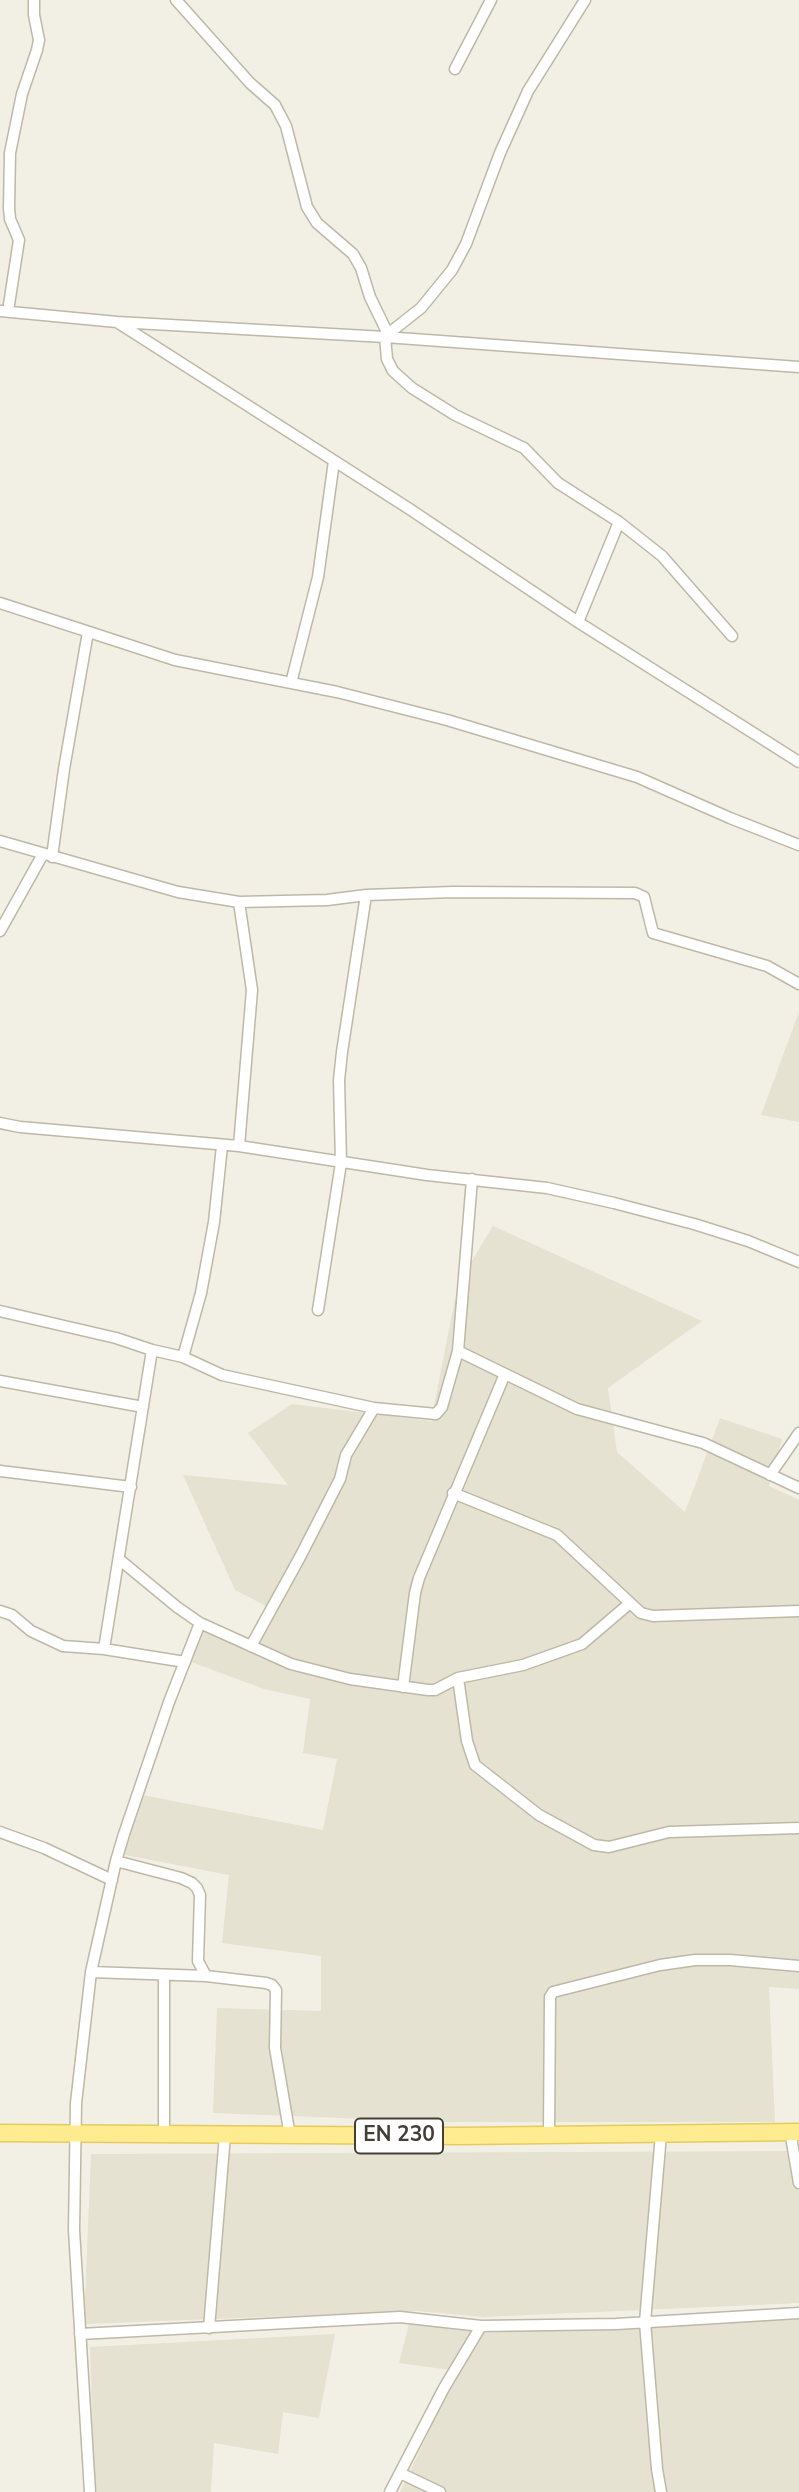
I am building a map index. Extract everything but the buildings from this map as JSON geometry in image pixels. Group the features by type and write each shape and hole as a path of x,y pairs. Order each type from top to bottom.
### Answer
{"main road":[{"name":"EN 230","path":"0,2133 290,2136 795,2132"}],"street":[{"path":"34,0 39,40 22,94 10,153 10,219 19,240 4,311 117,322 386,336 799,367"},
{"path":"176,0 250,83 275,105 286,126 307,207 317,223 361,268 386,336 387,359 393,371 412,388 454,415 524,448 558,483 619,522 662,556 732,636"},
{"path":"455,69 491,0"},
{"path":"386,336 421,308 452,270 466,244 500,153 528,91 585,0"},
{"path":"117,322 578,622 799,762"},
{"path":"291,683 318,577 334,461"},
{"path":"578,622 619,522"},
{"path":"0,603 175,660 337,692 447,720 638,777 799,845"},
{"path":"0,931 48,856 88,632"},
{"path":"0,841 178,891 239,902 327,900 366,895 453,891 635,893 644,897 653,933 767,966 799,985"},
{"path":"318,1310 341,1163 342,1052 366,895"},
{"path":"239,902 252,990 239,1146"},
{"path":"0,1123 239,1146 341,1163 547,1188 614,1202 748,1241 799,1262"},
{"path":"183,1357 201,1293 214,1222 222,1146"},
{"path":"0,1311 65,1324 183,1357 222,1375 374,1408 436,1413 442,1407 458,1351 472,1179"},
{"path":"104,1648 152,1350"},
{"path":"458,1351 577,1409 703,1443 799,1488"},
{"path":"403,1687 415,1593 453,1493 505,1374"},
{"path":"0,1381 144,1407"},
{"path":"251,1646 340,1479 346,1455 374,1408"},
{"path":"771,1475 799,1433"},
{"path":"0,1471 131,1488"},
{"path":"453,1493 557,1535 641,1613 653,1616 799,1611"},
{"path":"120,1560 200,1623 291,1664 350,1679 435,1690 458,1678 523,1665 582,1644 630,1602"},
{"path":"0,1611 12,1615 31,1631 51,1642 185,1662"},
{"path":"90,2492 74,2230 76,2103 91,1972 116,1861 200,1623"},
{"path":"458,1678 467,1741 475,1765 540,1815 594,1845 609,1847 669,1832 799,1828"},
{"path":"0,1832 44,1848 112,1880"},
{"path":"116,1861 181,1878 197,1888 200,1895 198,1962 206,1976"},
{"path":"550,2134 550,1997 553,1992 660,1965 695,1960 799,1966"},
{"path":"91,1972 206,1976 272,1985 276,1990 275,2048 290,2136"},
{"path":"164,1975 164,2135"},
{"path":"795,2132 799,2183"},
{"path":"661,2134 645,2322 661,2492"},
{"path":"209,2328 225,2136"},
{"path":"80,2334 400,2317 481,2326 645,2322 799,2314"},
{"path":"390,2492 444,2388 481,2326"},
{"path":"400,2473 440,2492"}],"shaded area":[{"path":"799,1012 799,1122 761,1115"},
{"path":"493,1226 702,1321 608,1388 617,1452 685,1512 720,1418 782,1439 769,1486 799,1500 799,1989 769,1987 775,2122 442,2122 213,2113 217,2008 321,2011 321,1956 222,1943 229,1875 120,1854 137,1794 323,1830 337,1759 303,1753 310,1699 264,1689 183,1659 197,1622 253,1649 268,1607 235,1590 183,1475 288,1485 248,1433 292,1404 431,1421 458,1284"},
{"path":"799,2151 799,2303 484,2317 417,2311 84,2324 91,2154"},
{"path":"799,2319 799,2492 400,2492 458,2371 399,2363 409,2324 487,2333"},
{"path":"335,2334 319,2418 283,2412 278,2454 214,2443 211,2492 97,2492 90,2347"}]}
